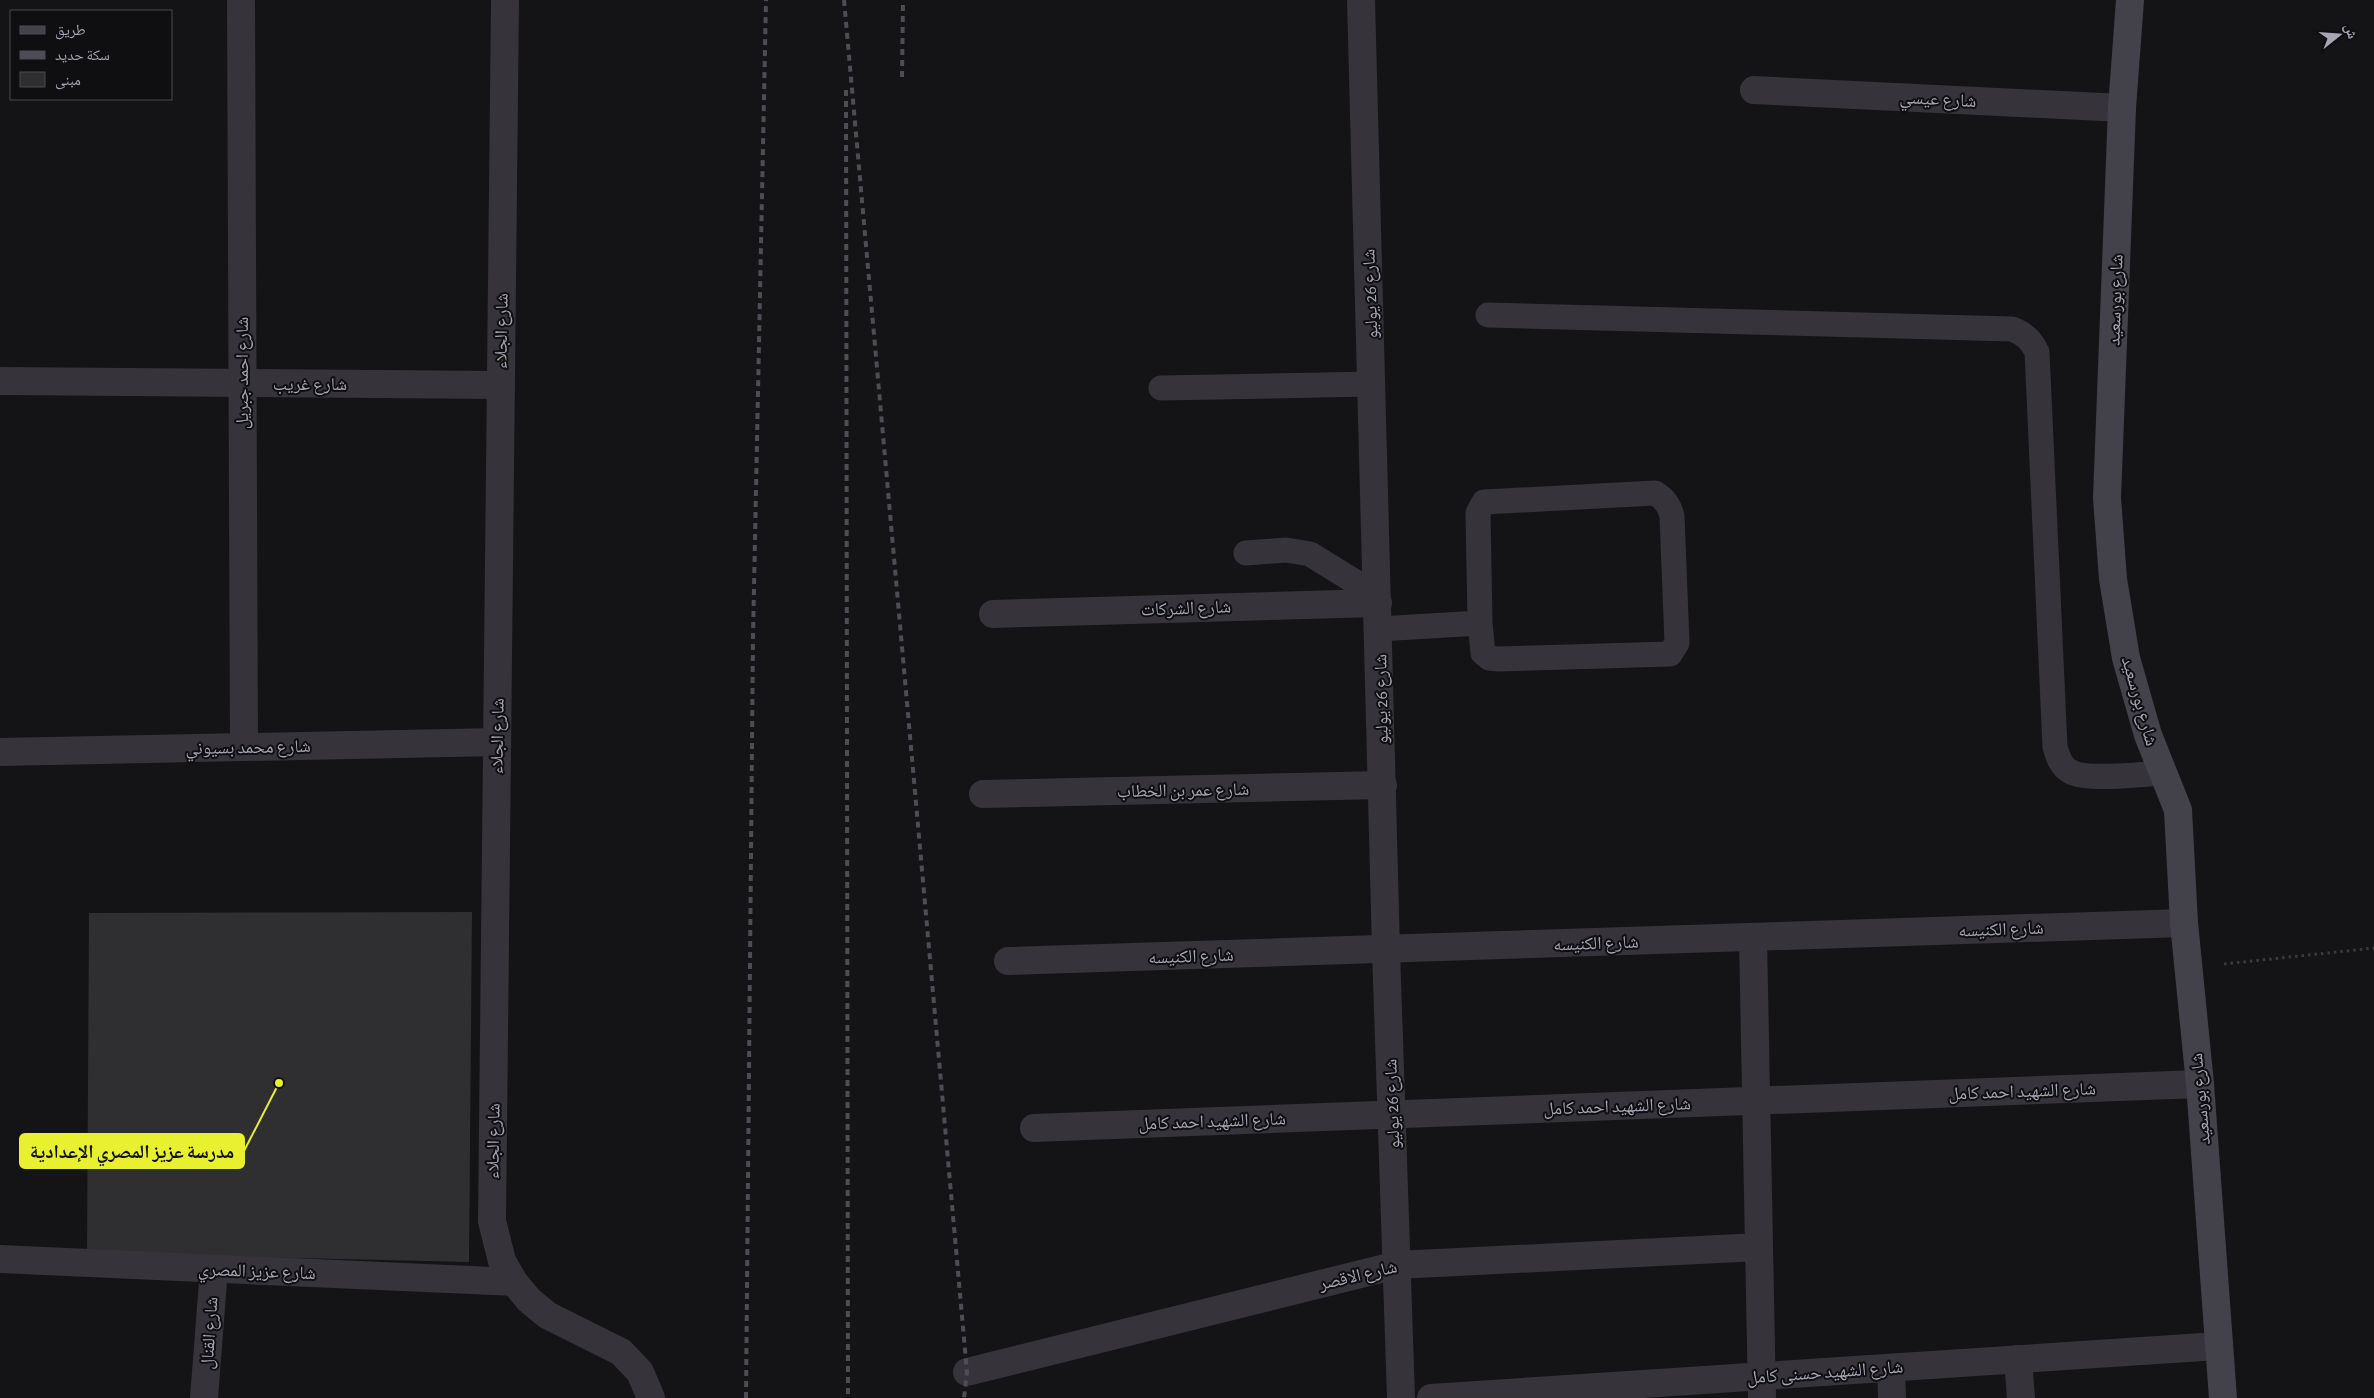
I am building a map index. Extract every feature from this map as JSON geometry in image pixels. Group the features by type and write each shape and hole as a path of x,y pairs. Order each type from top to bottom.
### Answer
{"street":[{"name":"شارع احمد جبريل","path":"241,0 244,747"},
{"name":"شارع الجلاء","path":"505,0 492,1221 502,1261 514,1282 529,1300 547,1315 621,1352 640,1372 651,1398"},
{"name":"شارع 26 يوليو","path":"1361,0 1386,950 1393,1114 1401,1398"},
{"name":"شارع بورسعيد","path":"2130,0 2122,108 2107,498 2113,579 2126,658 2148,735 2178,810 2184,923 2200,1084 2223,1398"},
{"name":"شارع عيسي","path":"1754,90 2122,108"},
{"name":"شارع غريب","path":"0,381 501,385"},
{"name":"شارع الشركات","path":"993,614 1378,599"},
{"name":"شارع محمد بسيوني","path":"0,752 497,742"},
{"name":"شارع عمر بن الخطاب","path":"983,794 1383,785"},
{"name":"شارع الكنيسه","path":"1008,961 2184,923"},
{"path":"1753,938 1762,1387"},
{"name":"شارع الشهيد احمد كامل","path":"1034,1128 2200,1084"},
{"name":"شارع الاقصر","path":"967,1372 1397,1264 1759,1247"},
{"name":"شارع عزيز المصري","path":"0,1260 514,1282"},
{"name":"شارع القنال","path":"204,1398 214,1269"},
{"name":"شارع الشهيد حسنى كامل","path":"1431,1398 1762,1387 1891,1368 2218,1346"},
{"path":"2018,1359 2021,1398"},
{"path":"1891,1368 1892,1398"}],"lane":[{"path":"1488,315 2012,329 2023,334 2032,341 2036,352 2055,747 2059,761 2070,772 2085,777 2163,773"},
{"path":"1161,388 1372,384"},
{"path":"1655,493 1664,498 1670,507 1672,516 1677,643 1670,654 1489,658 1483,653 1480,624 1478,513 1484,502 1655,493"},
{"path":"1246,553 1286,550 1310,554 1378,599"},
{"path":"1379,629 1480,624"}],"path":[{"path":"2188,968 2374,948"}],"building":[{"path":"472,912 469,1262 87,1253 89,913"}],"railway":[{"path":"746,1398 753,637 766,0"},
{"path":"844,0 967,1372 964,1398"},
{"path":"902,77 903,0"},
{"path":"846,90 848,1398"}],"place":[{"name":"مدرسة عزيز المصري الإعدادية","path":"279,1083"}]}
